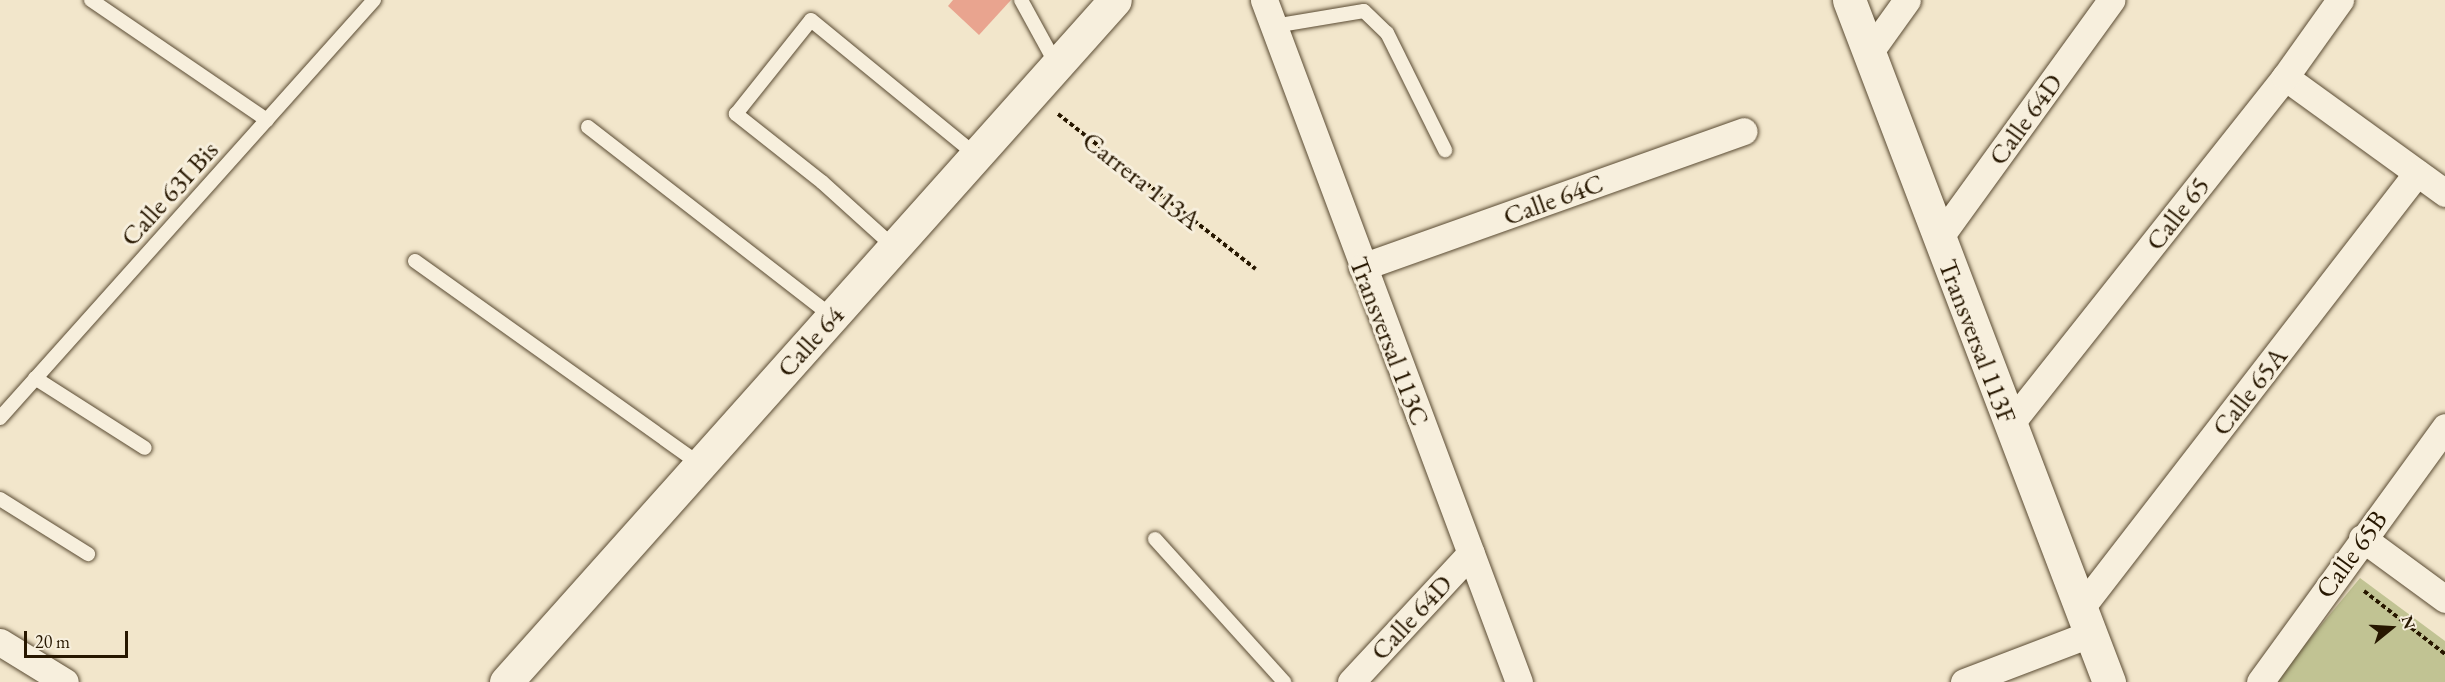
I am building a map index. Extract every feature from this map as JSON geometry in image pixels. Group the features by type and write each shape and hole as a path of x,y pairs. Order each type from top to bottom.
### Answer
{"street":[{"name":"Calle 64","path":"506,682 1115,0"},
{"name":"Transversal 113C","path":"1264,0 1519,682"},
{"name":"Transversal 113F","path":"1849,0 2109,682"},
{"path":"1869,53 1907,0"},
{"name":"Calle 64D","path":"1939,238 2111,0"},
{"name":"Calle 65","path":"2010,424 2285,77 2340,0"},
{"path":"2285,77 2445,194"},
{"name":"Calle 64C","path":"1362,267 1744,131"},
{"name":"Calle 65A","path":"2085,621 2417,173"},
{"name":"Calle 65B","path":"2260,682 2362,538 2445,427"},
{"path":"2362,538 2445,599"},
{"name":"Calle 64D","path":"1351,682 1470,553"},
{"path":"1964,682 2085,621"},
{"path":"0,642 65,682"}],"lane":[{"path":"91,0 267,120"},
{"name":"Calle 63I Bis","path":"0,418 374,0"},
{"path":"1021,0 1057,65"},
{"path":"1274,26 1364,10 1387,33 1445,150"},
{"path":"894,247 736,114 811,20 976,155"},
{"path":"588,128 832,316"},
{"path":"415,261 700,464"},
{"path":"35,378 145,448"},
{"path":"0,499 88,554"},
{"path":"1155,538 1284,682"}],"path":[{"name":"Carrera 113A","path":"1022,104 1053,110 1256,269"},
{"path":"2357,600 2364,591 2445,654"}],"green space":[{"path":"2360,578 2445,641 2445,682 2274,682"}],"building":[{"path":"953,0 1011,0 979,35 948,6"}]}
